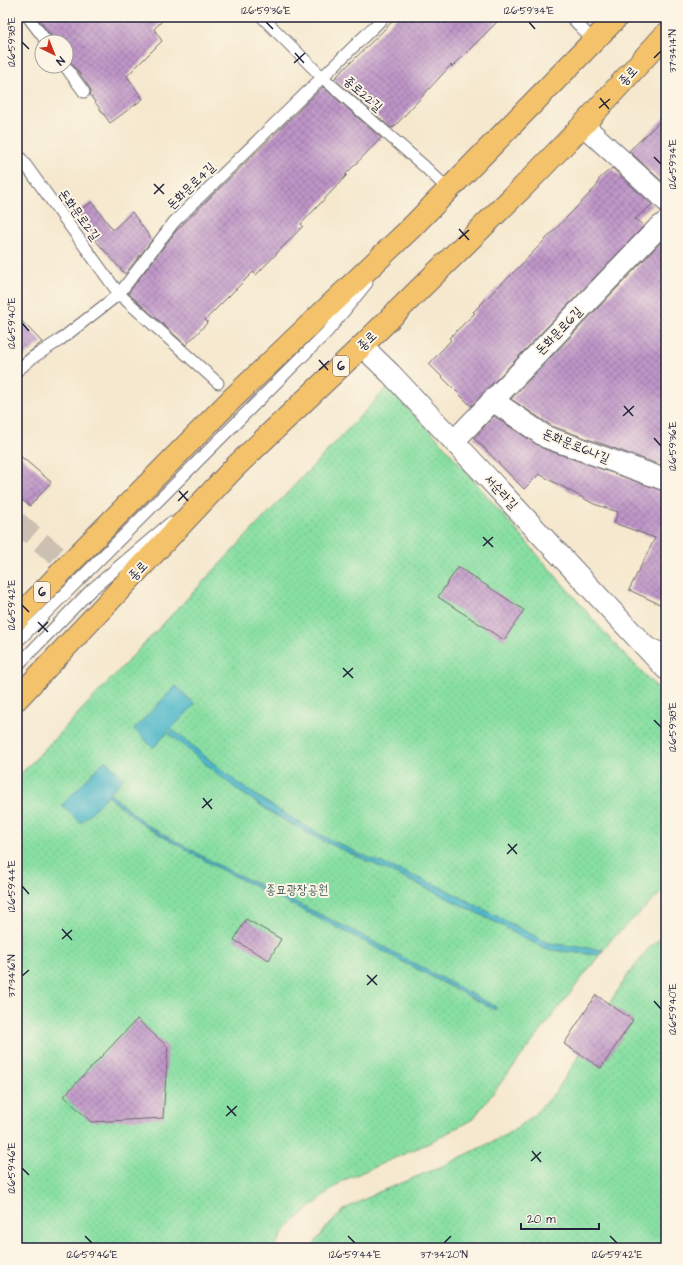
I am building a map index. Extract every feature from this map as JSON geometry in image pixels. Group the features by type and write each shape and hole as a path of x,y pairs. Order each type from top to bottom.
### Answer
{"main road":[{"name":"6","path":"17,619 68,565 232,399 449,190 617,17"},
{"name":"종로","path":"17,699 236,467 362,346 518,192 583,125 666,34"}],"street":[{"path":"583,125 666,201"},
{"name":"돈화문로6길","path":"454,441 492,400 663,229"},
{"name":"서순라길","path":"362,346 391,374 666,668"},
{"name":"돈화문로6나길","path":"492,400 546,437 666,480"}],"lane":[{"path":"28,17 41,34"},
{"name":"종로22길","path":"262,17 322,77 424,166 449,190"},
{"name":"돈화문로4길","path":"17,371 32,358 60,340 119,294 174,222 384,17"},
{"path":"571,17 594,41"},
{"path":"71,74 84,92"},
{"name":"돈화문로2길","path":"17,153 119,294 218,383"},
{"path":"17,642 328,331 410,229"},
{"path":"17,666 90,590 236,467"},
{"name":"서순라길","path":"639,639 666,650"}],"green space":[{"name":"종묘광장공원","path":"387,388 437,438 610,639 666,697 666,888 611,940 473,1119 429,1143 342,1181 288,1226 274,1248 21,1248 17,1244 17,778"},
{"path":"666,933 666,1248 311,1248 327,1227 345,1209 379,1192 445,1165 504,1136 532,1117 557,1090 580,1054 601,1068 633,1020 609,1004 628,975 649,948"}],"water":[{"path":"176,686 195,704 153,748 134,729"},
{"path":"173,730 239,784 280,811 321,835 360,854 443,888 548,943 603,950 599,955 549,950 437,893 319,839 275,815 235,788 169,734"},
{"path":"105,760 124,778 81,823 62,805"},
{"path":"110,794 147,825 220,866 352,930 496,1007 495,1010 350,934 218,868 146,827 108,796"}],"building":[{"path":"37,17 166,17 154,29 162,41 127,76 143,99 110,123 90,95 90,88 74,66 74,34 50,34"},
{"path":"397,17 502,17 452,67 451,65 393,128 391,128 334,79"},
{"path":"323,87 381,138 301,224 303,226 256,275 253,272 205,320 208,322 186,345 128,293 176,231"},
{"path":"666,116 666,185 629,151"},
{"path":"612,168 652,205 635,219 644,226 471,406 429,364 451,340 449,338 475,313 473,312 597,186 599,179"},
{"path":"92,202 113,230 132,212 152,240 125,274 72,214"},
{"path":"663,240 666,242 666,467 552,426 511,399"},
{"path":"17,316 42,342 17,362"},
{"path":"494,416 542,448 666,492 666,607 629,590 655,538 614,523 618,512 594,504 539,474 524,489 474,438"},
{"path":"17,453 51,482 30,506 17,496"},
{"path":"458,567 524,610 504,640 438,597"},
{"path":"246,919 281,939 269,960 234,940"},
{"path":"596,995 633,1020 601,1068 564,1044"},
{"path":"137,1019 168,1047 163,1118 91,1122 64,1096"}],"tunnel":[{"path":"17,522 68,565"}]}
